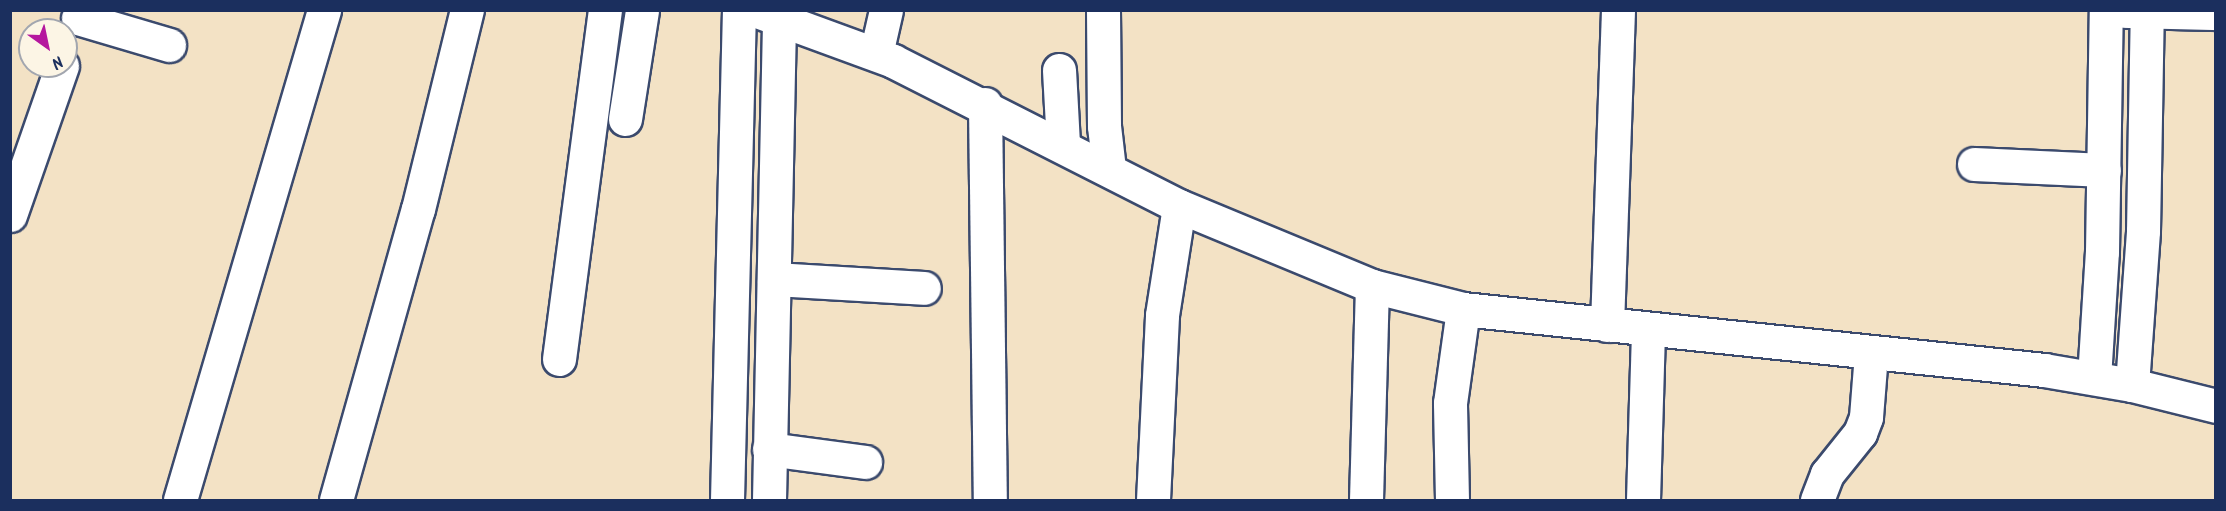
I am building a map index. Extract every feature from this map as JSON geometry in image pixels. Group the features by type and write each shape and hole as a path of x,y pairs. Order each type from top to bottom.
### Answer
{"street":[{"path":"180,501 324,10"},
{"path":"336,501 418,209 467,10"},
{"path":"559,360 605,10"},
{"path":"624,119 642,10"},
{"path":"727,501 739,10"},
{"path":"876,54 886,10"},
{"path":"1102,10 1104,126 1109,169"},
{"path":"1607,326 1618,10"},
{"path":"2094,378 2102,252 2106,10"},
{"path":"2123,10 2216,13"},
{"path":"2132,385 2142,251 2147,11"},
{"path":"80,14 169,45"},
{"path":"770,501 769,449 774,279 767,14 876,54 985,104 1179,206 1372,286 1463,309 2094,378 2216,406"},
{"path":"1059,70 1063,145"},
{"path":"10,215 58,78"},
{"path":"985,104 990,501"},
{"path":"1974,164 2104,170"},
{"path":"1153,501 1162,315 1179,206"},
{"path":"2102,252 2142,251"},
{"path":"774,279 924,288"},
{"path":"1366,501 1372,286"},
{"path":"1452,501 1450,403 1463,309"},
{"path":"1643,501 1648,331"},
{"path":"1817,501 1827,474 1863,425 1870,353"},
{"path":"769,449 865,462"}]}
